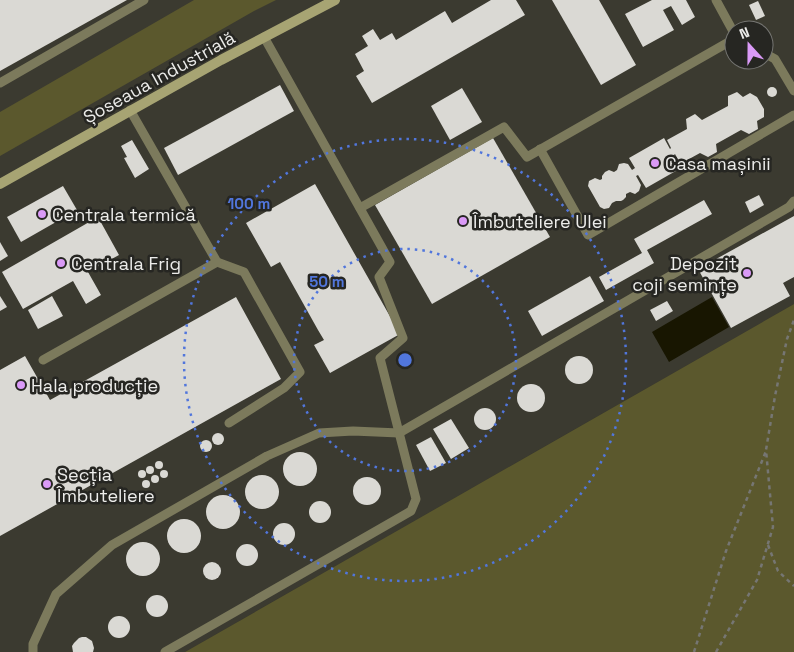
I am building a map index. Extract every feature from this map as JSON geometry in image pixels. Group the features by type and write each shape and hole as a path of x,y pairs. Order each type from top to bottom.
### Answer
{"street":[{"name":"Șoseaua Industrială","path":"0,184 130,110 335,0"}],"lane":[{"path":"0,83 144,0"},
{"path":"716,0 727,20"},
{"path":"165,652 411,511 416,499 380,358 403,338 378,277 390,262 264,38"},
{"path":"360,208 504,127 526,156 724,45"},
{"path":"774,58 794,91"},
{"path":"130,110 217,262 244,272 300,372 284,388 229,423"},
{"path":"540,149 588,235 794,115"},
{"path":"33,652 33,644 56,594 112,545 267,456 319,433 353,431 399,433 789,207 794,201"},
{"path":"43,360 217,262"}],"path":[{"path":"694,652 726,551 766,450 786,338 794,320"},
{"path":"716,652 757,580 773,527 766,450"},
{"path":"768,545 778,571 794,586"}],"shaded area":[{"path":"0,0 794,0 794,304 185,652 0,652"},
{"path":"194,0 276,0 0,156 0,112"},
{"path":"712,297 729,327 669,362 652,332"},
{"path":"794,304 794,652 185,652"}],"building":[{"path":"0,0 127,0 0,71"},
{"path":"491,0 516,0 525,15 372,103 356,76 364,71 355,54 368,46 362,36 373,29 380,40 392,33 396,40 445,11 452,23"},
{"path":"552,0 599,0 636,65 601,85"},
{"path":"652,0 686,0 695,17 682,25 671,6 663,10 674,30 643,47 625,14"},
{"path":"758,1 765,16 756,20 749,5"},
{"path":"280,85 294,111 178,175 164,148"},
{"path":"770,87 774,87 777,92 776,96 770,97 767,94 767,90"},
{"path":"462,88 482,122 450,140 431,106"},
{"path":"737,92 743,97 750,93 757,97 764,109 764,117 757,121 758,129 749,134 741,130 716,144 717,152 708,157 700,153 680,164 675,154 681,168 646,188 638,175 636,176 641,185 639,191 635,194 630,192 626,194 623,200 612,203 609,208 604,209 600,207 588,186 589,181 595,178 602,179 605,172 609,170 614,172 619,164 628,164 632,170 635,168 629,158 664,138 670,149 667,140 687,129 686,119 695,114 702,120 728,106 728,96"},
{"name":"Îmbuteliere Ulei","path":"493,138 550,237 432,304 375,205"},
{"path":"132,140 149,169 135,178 124,158 127,157 121,146"},
{"path":"315,184 400,334 330,373 314,345 324,340 280,262 271,267 246,223"},
{"name":"Centrala termică","path":"63,186 77,210 21,242 7,217"},
{"path":"759,195 764,205 750,213 745,202"},
{"path":"704,200 712,214 647,250 654,263 606,290 599,277 642,253 634,239"},
{"name":"Depozit coji semințe","path":"794,216 794,277 783,283 790,296 731,328 698,269"},
{"name":"Centrala Frig","path":"98,217 119,255 88,272 101,295 86,304 73,281 23,309 2,272"},
{"path":"0,242 8,256 0,261"},
{"path":"590,276 604,301 542,336 528,311"},
{"path":"0,296 7,307 0,311"},
{"path":"52,296 63,316 38,329 28,310"},
{"path":"236,297 281,379 0,536 0,370 25,356 50,400"},
{"path":"667,301 673,311 656,321 650,310"},
{"path":"579,356 589,360 593,370 589,380 579,384 569,380 565,370 569,360"},
{"path":"531,384 541,388 545,398 541,408 531,412 521,408 517,398 521,388"},
{"path":"485,408 493,411 496,419 493,427 485,430 477,427 474,419 477,411"},
{"path":"451,419 469,448 451,459 433,429"},
{"path":"218,433 224,439 218,445 212,439"},
{"path":"431,437 446,463 430,471 416,445"},
{"path":"206,440 212,446 206,452 200,446"},
{"path":"300,452 307,453 312,457 316,462 316,476 312,481 307,485 300,486 293,485 288,481 284,476 283,469 284,462 288,457 293,453"},
{"path":"159,461 163,465 159,469 155,465"},
{"path":"150,466 154,470 150,474 146,470"},
{"path":"142,470 146,474 142,478 138,474"},
{"path":"164,470 168,474 164,478 160,474"},
{"path":"155,475 159,479 155,483 151,479"},
{"path":"262,475 269,476 274,480 278,485 278,499 274,504 269,508 262,509 255,508 250,504 246,499 245,492 246,485 250,480 255,476"},
{"path":"367,477 377,481 381,491 377,501 367,505 357,501 353,491 357,481"},
{"path":"146,480 150,484 146,488 142,484"},
{"path":"223,495 230,496 235,500 239,505 239,519 235,524 230,528 223,529 216,528 211,524 207,519 206,512 207,505 211,500 216,496"},
{"path":"320,501 328,504 331,512 328,520 320,523 312,520 309,512 312,504"},
{"path":"184,519 191,520 196,524 200,529 200,543 196,548 191,552 184,553 177,552 172,548 168,543 167,536 168,529 172,524 177,520"},
{"path":"284,523 292,526 295,534 292,542 284,545 276,542 273,534 276,526"},
{"path":"143,542 150,543 155,547 159,552 159,566 155,571 150,575 143,576 136,575 131,571 127,566 126,559 127,552 131,547 136,543"},
{"path":"247,544 255,547 258,555 255,563 247,566 239,563 236,555 239,547"},
{"path":"212,562 218,565 221,571 218,577 212,580 206,577 203,571 206,565"},
{"path":"157,595 165,598 168,606 165,614 157,617 149,614 146,606 149,598"},
{"path":"119,616 127,619 130,627 127,635 119,638 111,635 108,627 111,619"},
{"path":"82,637 92,641 93,652 73,652 72,646"}],"place":[{"name":"Casa mașinii","path":"655,163"},
{"name":"Centrala termică","path":"42,214"},
{"name":"Îmbuteliere Ulei","path":"463,221"},
{"name":"Centrala Frig","path":"61,263"},
{"name":"Depozit coji semințe","path":"747,273"},
{"name":"Hala producție","path":"21,385"},
{"name":"Secția Îmbuteliere","path":"47,484"}]}
